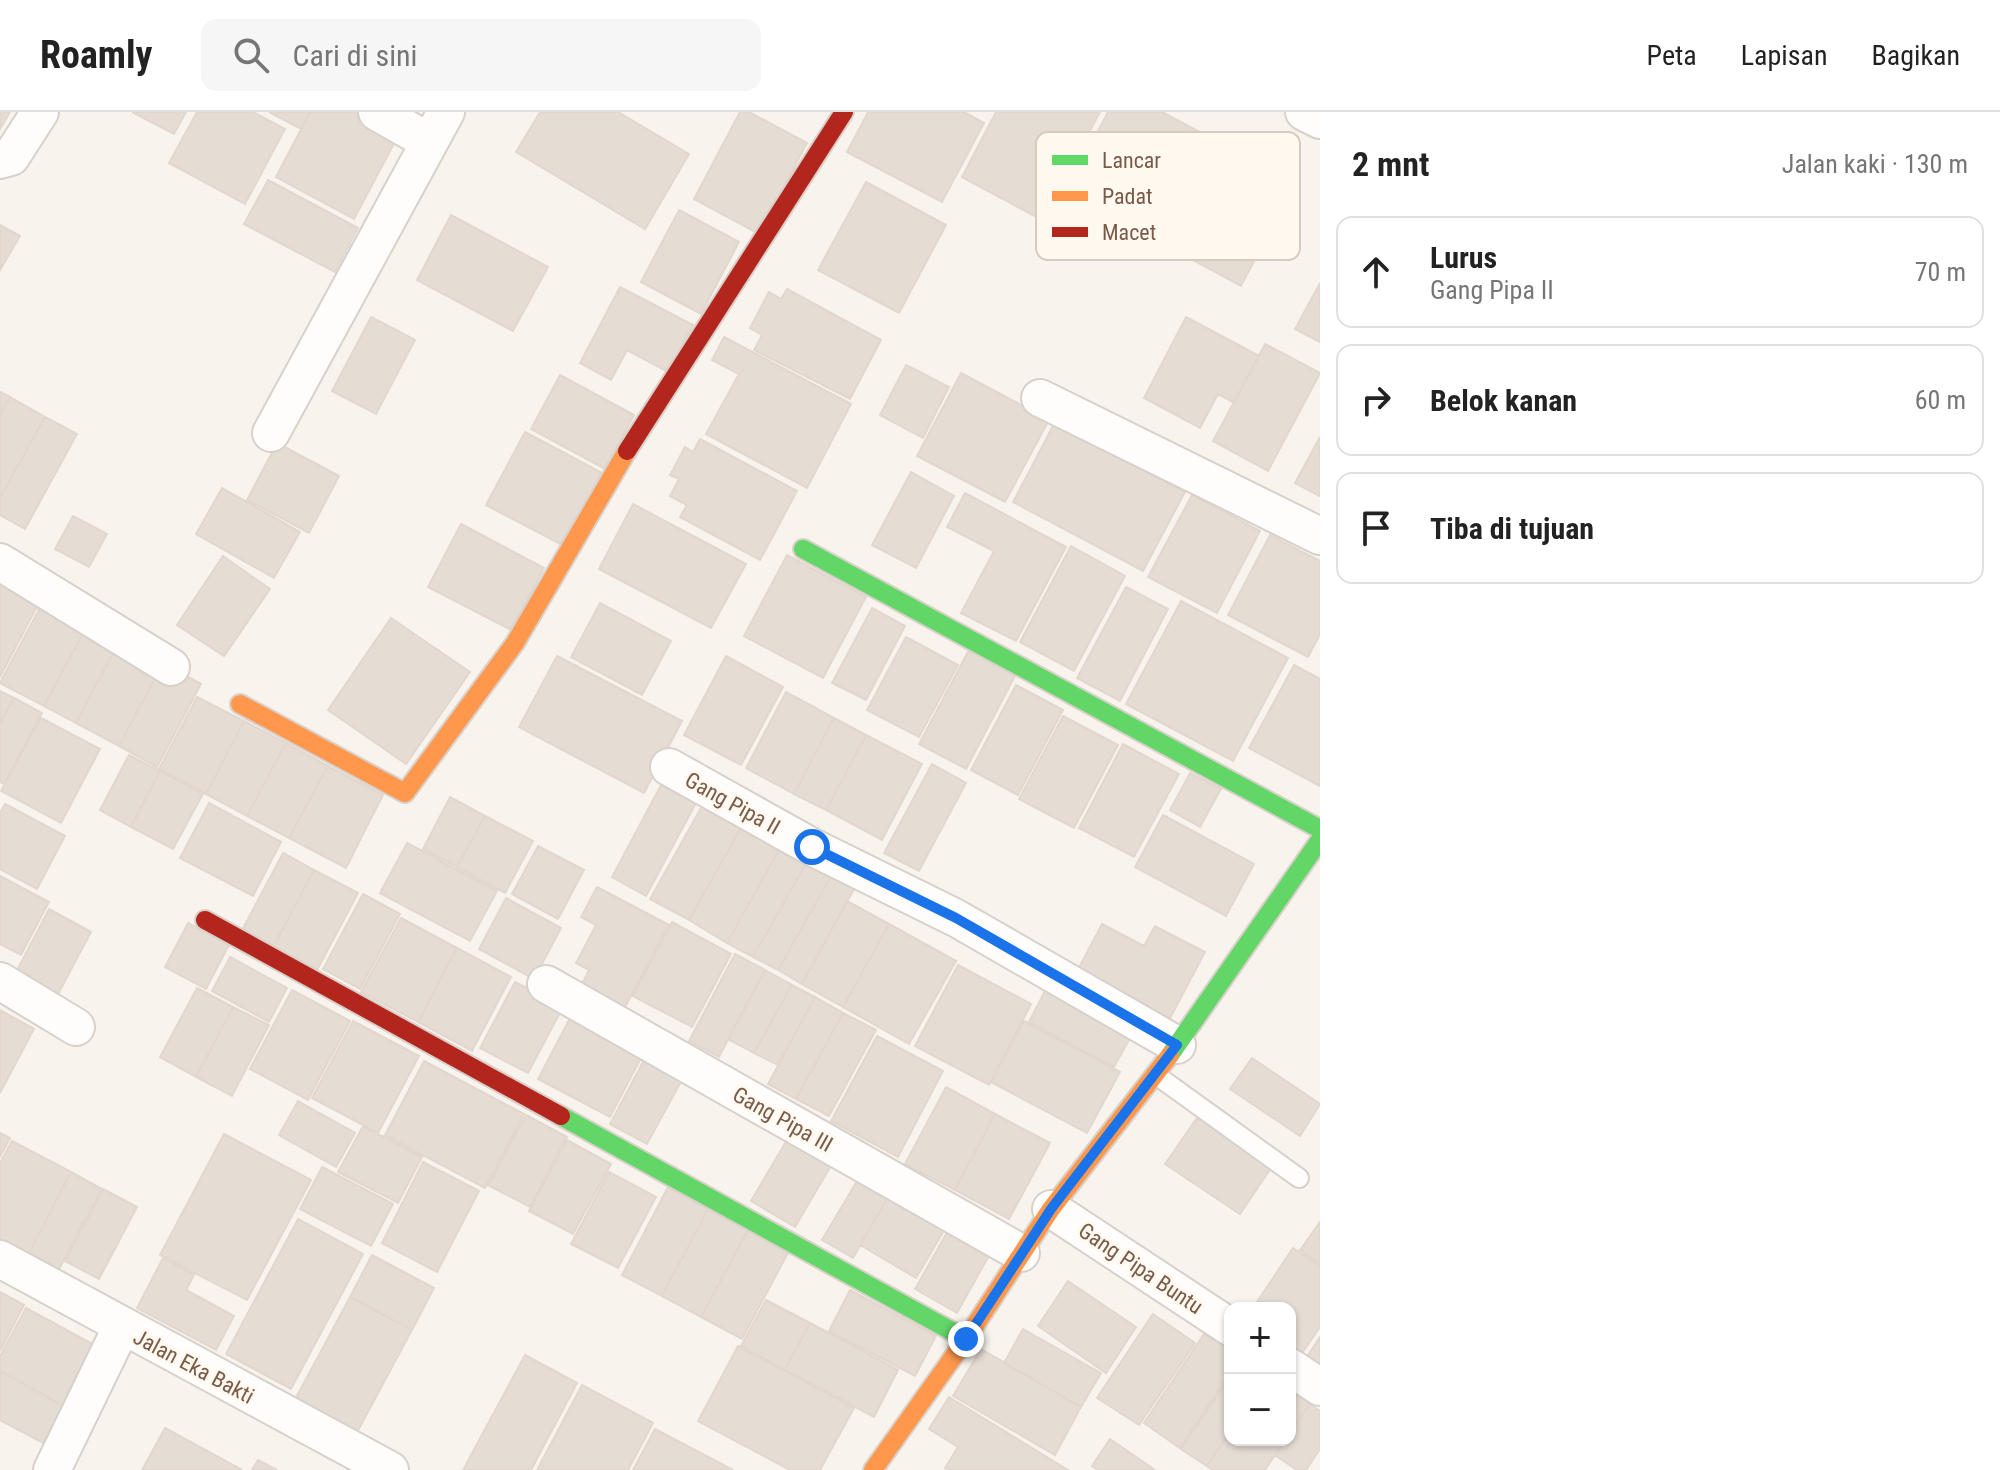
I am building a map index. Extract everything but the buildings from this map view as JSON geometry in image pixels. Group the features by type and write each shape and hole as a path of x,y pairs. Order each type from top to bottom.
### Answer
{"street":[{"path":"0,160 11,157 40,112"},
{"path":"271,433 437,127 377,112"},
{"path":"240,704 397,792 405,793 515,643 630,446 844,112"},
{"path":"1304,112 1320,120"},
{"path":"1040,398 1320,536"},
{"path":"803,549 1320,829"},
{"path":"0,562 171,667"},
{"name":"Gang Pipa II","path":"669,767 812,847 956,918 1177,1045"},
{"path":"873,1470 966,1339 1051,1209 1156,1075 1320,840"},
{"path":"205,920 966,1339"},
{"path":"0,981 76,1027"},
{"name":"Gang Pipa III","path":"546,984 1021,1253"},
{"name":"Gang Pipa Buntu","path":"1051,1209 1224,1323"},
{"name":"Jalan Eka Bakti","path":"0,1259 121,1328 390,1470"},
{"path":"52,1470 121,1328"},
{"path":"1296,1371 1320,1387"}],"lane":[{"path":"1156,1075 1299,1178"}],"traffic: fast":[{"path":"803,549 1320,829"},
{"path":"1170,1055 1320,840"},
{"path":"561,1116 966,1339"}],"traffic: slow":[{"path":"240,704 405,793 515,643 627,451"},
{"path":"873,1470 966,1339 1051,1209 1170,1055"}],"traffic: jam":[{"path":"627,451 844,112"},
{"path":"205,920 561,1116"}],"route":[{"path":"812,847 956,918 1177,1045 1051,1209 966,1339"}]}
